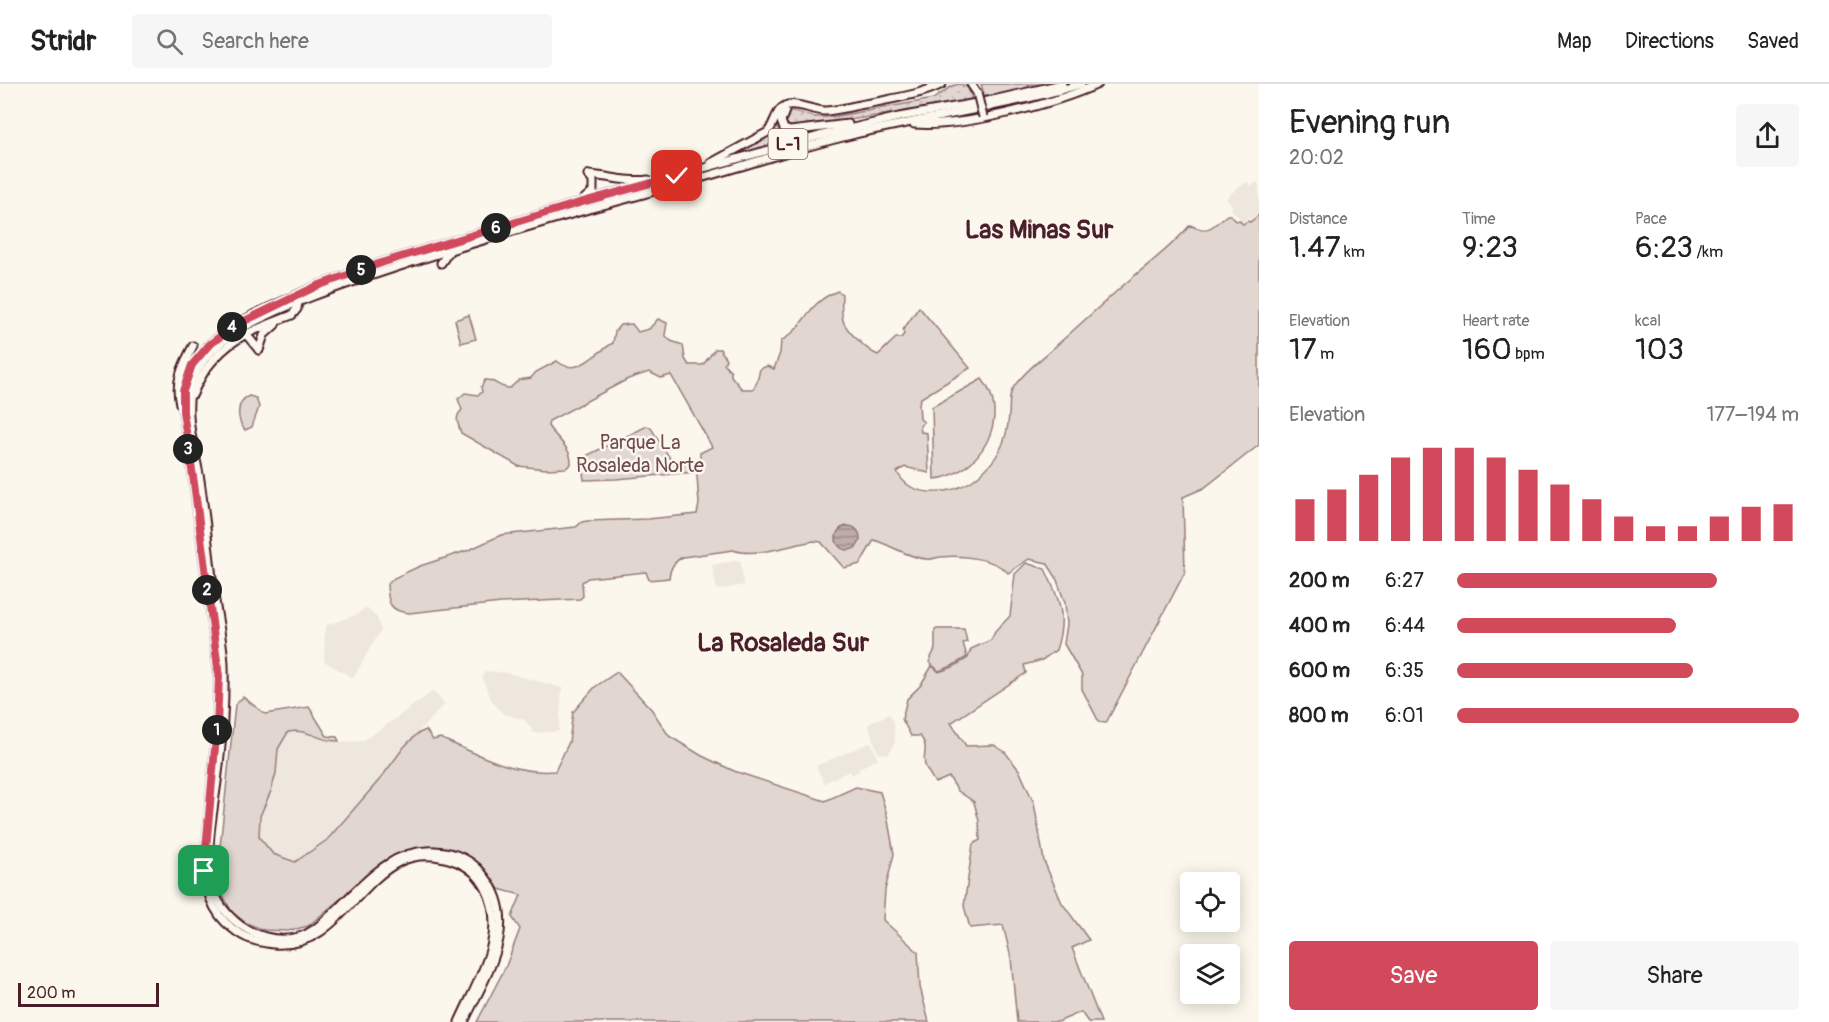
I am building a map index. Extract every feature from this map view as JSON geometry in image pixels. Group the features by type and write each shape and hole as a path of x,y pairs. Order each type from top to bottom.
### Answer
{"main road":[{"path":"971,84 977,93 983,117"},
{"path":"977,93 979,84"},
{"name":"L-1","path":"938,86 835,110 795,108 784,111 781,121 784,129 797,131 899,117 993,100 1062,84"},
{"name":"L-1","path":"459,1022 493,945 495,932 493,906 489,895 478,877 462,864 440,856 414,857 399,862 385,872 320,933 305,941 291,944 263,943 247,939 228,925 209,896 204,871 217,726 219,676 186,412 195,375 218,346 241,329 298,302 451,249 832,140 1023,99 1081,84"},
{"name":"L-1","path":"906,123 926,125 983,117 1057,100 1098,84"},
{"name":"L-1","path":"677,176 717,160 768,132 774,126 782,108 793,104 808,109"},
{"name":"L-1","path":"464,1022 498,950 502,915 492,886 483,873 467,859 457,854 428,850 399,856 382,867 317,927 298,937 283,939 251,932 234,921 214,894 210,879 210,844 224,711 223,649 183,391 192,365 209,345 234,326 317,286 384,262 579,203 819,136 899,117"},
{"path":"579,203 593,191 593,181 588,175 603,175 631,182 677,176"},
{"path":"441,263 451,249"},
{"path":"289,295 317,286"},
{"path":"245,333 259,350 264,335 270,328 292,315 297,309 298,302"},
{"name":"L-1","path":"186,412 200,378 226,345 245,333 292,315"},
{"path":"186,412 178,388 180,375 193,346"}],"shaded area":[{"path":"1247,182 1251,186 1257,182 1259,185 1259,213 1243,222 1230,208 1233,206 1226,198"},
{"path":"848,526 857,529 860,538 857,547 848,550 839,547 836,538 839,529"},
{"path":"740,560 744,585 717,590 712,565"},
{"path":"366,607 377,618 381,630 353,678 324,661 325,626 358,614"},
{"path":"485,671 508,673 562,688 559,731 534,733 525,720 503,714 491,700 482,677"},
{"path":"433,691 445,704 404,747 381,778 327,840 295,862 273,854 259,837 260,816 276,773 278,749 288,732 300,730 331,742 362,741"},
{"path":"889,714 894,722 895,742 889,754 878,753 868,724"},
{"path":"871,742 878,759 859,768 860,771 852,775 850,771 824,783 816,766"}],"green space":[{"path":"959,84 967,87 972,101 792,129 786,123 786,116 792,111 814,117 832,117 933,99"},
{"path":"981,84 1052,84 985,97"},
{"path":"777,124 788,134 795,135 836,129 721,161 769,135"},
{"path":"1227,215 1231,215 1243,224 1259,215 1259,445 1204,488 1183,497 1185,572 1106,723 1099,722 1082,689 1082,675 1064,644 1067,624 1065,603 1056,577 1047,563 1029,559 1008,573 995,564 977,559 920,558 874,540 860,564 844,568 821,542 814,541 762,552 733,550 683,557 673,565 669,578 649,580 646,572 588,578 582,582 583,596 580,599 501,603 409,613 397,610 389,601 387,585 394,578 420,566 469,550 501,535 576,527 587,521 648,519 697,514 699,504 696,462 700,459 700,453 712,447 671,375 661,378 649,372 628,379 549,421 548,426 569,453 571,464 566,468 546,469 518,466 461,433 457,418 462,410 458,399 465,393 478,395 482,392 481,387 485,380 510,388 519,380 531,378 536,372 557,361 564,366 579,365 613,343 615,331 620,325 632,324 638,332 649,329 658,319 667,323 665,335 671,341 683,345 685,359 689,365 703,365 715,349 720,349 726,359 724,364 731,371 731,376 742,389 753,389 760,369 767,366 774,369 780,353 781,341 789,336 812,309 827,296 838,291 842,294 842,315 845,325 866,347 878,355 896,338 901,338 904,334 903,330 919,307 970,368 921,398 919,403 920,419 924,422 920,426 921,432 927,433 929,473 905,467 897,472 913,488 934,492 946,491 977,477 996,457 1006,434 1011,392 1025,374 1170,246 1190,225 1202,229 1210,228"},
{"path":"469,315 476,339 461,343 455,320"},
{"path":"982,379 991,394 994,410 993,426 987,442 978,456 965,467 951,475 934,479 932,407"},
{"path":"249,396 256,398 259,407 252,427 245,430 240,421 239,411 242,402"},
{"name":"Parque La Rosaleda Norte","path":"647,426 651,428 676,468 681,469 692,462 695,472 584,480 582,466 584,457"},
{"path":"1026,563 1045,569 1055,590 1061,618 1056,650 1042,660 1024,665 1026,673 951,723 966,746 994,745 1005,752 1019,770 1034,803 1044,861 1062,903 1089,940 1072,948 1101,1022 1088,1022 1081,1012 1058,1022 1017,1022 1011,958 1003,925 970,928 964,906 973,844 980,840 979,821 974,802 958,791 949,777 935,783 925,765 923,740 920,736 911,736 902,719 907,699 920,686 932,666 939,672 953,667 968,658 971,649 991,640 995,632 1010,616 1015,574"},
{"path":"935,629 964,629 967,642 963,643 967,657 939,671 929,662 935,649"},
{"path":"617,672 652,710 669,736 702,756 734,771 825,801 856,787 880,792 894,854 885,890 883,920 918,952 920,987 929,1022 477,1022 506,966 520,929 512,917 521,895 499,889 481,864 443,850 417,850 358,884 308,926 288,931 264,930 246,923 232,912 220,890 218,866 235,705 243,697 265,714 309,707 327,736 337,737 339,741 295,731 288,732 278,749 276,773 260,816 259,837 273,854 295,862 327,840 381,778 404,747 417,734 426,730 433,740 440,738 510,767 555,771 569,742 573,712 595,687"}],"district":[{"name":"Las Minas Sur","path":"1039,230"},
{"name":"La Rosaleda Sur","path":"783,643"}],"route":[{"path":"204,871 217,726 219,676 194,483 184,427 183,391 192,365 209,345 234,326 317,286 384,262 677,176"}]}
